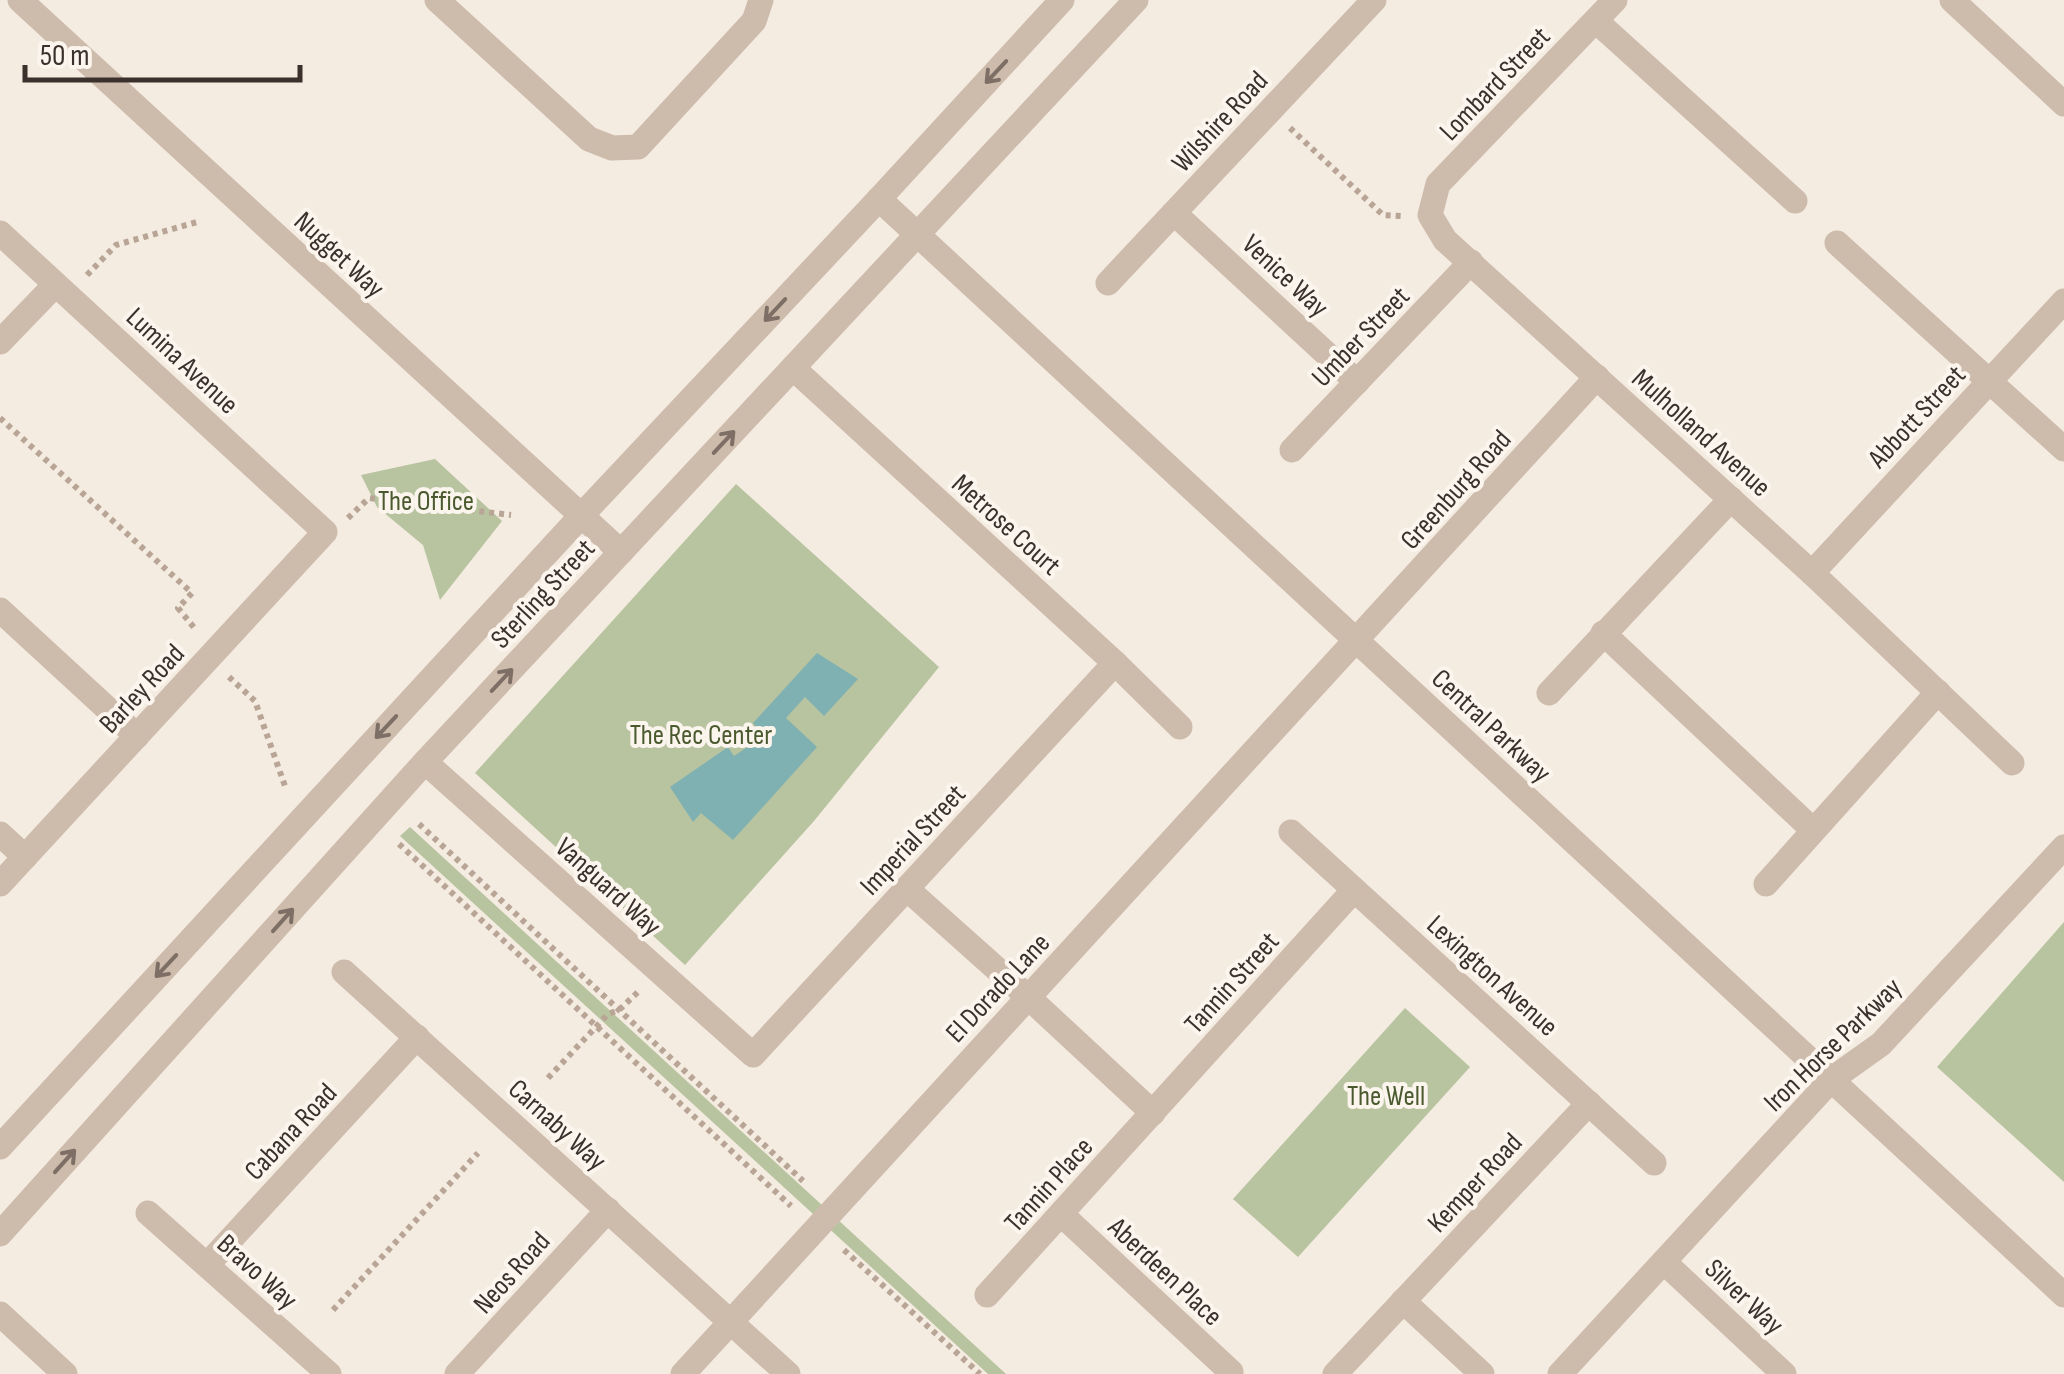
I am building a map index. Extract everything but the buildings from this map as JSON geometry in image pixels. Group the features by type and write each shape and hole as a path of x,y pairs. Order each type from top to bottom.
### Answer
{"street":[{"path":"437,0 589,139 612,148 638,147 754,21 761,0"},
{"name":"Sterling Street","path":"0,1147 1062,0"},
{"name":"Sterling Street","path":"0,1234 426,762 1136,0"},
{"name":"Wilshire Road","path":"1108,283 1374,0"},
{"name":"Lombard Street","path":"1430,215 1438,184 1615,0"},
{"path":"1952,0 2064,104"},
{"name":"Nugget Way","path":"37,5 621,552"},
{"path":"1596,20 1795,201"},
{"name":"Central Parkway","path":"879,199 2064,1295"},
{"name":"Venice Way","path":"1174,212 1357,382"},
{"name":"Mulholland Avenue","path":"1430,215 1444,240 1812,572 2012,763"},
{"name":"Lumina Avenue","path":"0,233 325,532"},
{"path":"1837,243 2064,449"},
{"name":"Umber Street","path":"1292,450 1470,262"},
{"path":"0,342 56,284"},
{"name":"Abbott Street","path":"1812,572 2064,301"},
{"name":"Metrose Court","path":"793,368 1180,726"},
{"name":"Greenburg Road","path":"1357,641 1597,377"},
{"path":"1549,692 1731,498"},
{"name":"Barley Road","path":"0,884 325,532"},
{"path":"0,610 137,736"},
{"path":"1603,633 1812,830"},
{"name":"El Dorado Lane","path":"682,1374 1357,641"},
{"name":"Imperial Street","path":"753,1055 1115,663"},
{"path":"1766,884 1938,692"},
{"name":"Vanguard Way","path":"426,762 753,1055"},
{"name":"Lexington Avenue","path":"1290,832 1654,1163"},
{"path":"0,834 25,857"},
{"name":"Iron Horse Parkway","path":"1560,1374 1832,1079 1882,1044 2064,847"},
{"path":"907,889 1153,1114"},
{"name":"Tannin Street","path":"1153,1114 1354,890"},
{"name":"Carnaby Way","path":"344,972 788,1374"},
{"name":"Cabana Road","path":"206,1265 417,1037"},
{"name":"Kemper Road","path":"1335,1374 1589,1103"},
{"name":"Tannin Place","path":"987,1295 1153,1114"},
{"name":"Neos Road","path":"458,1374 608,1210"},
{"name":"Bravo Way","path":"148,1212 329,1374"},
{"name":"Aberdeen Place","path":"1061,1214 1232,1372"},
{"name":"Silver Way","path":"1664,1262 1784,1374"},
{"path":"1403,1301 1482,1374"},
{"path":"0,1314 65,1374"}],"path":[{"path":"1270,110 1383,216 1430,215"},
{"path":"0,418 192,593 178,608 226,673 255,701 286,789"},
{"path":"325,532 370,498 511,515"},
{"path":"418,824 803,1181"},
{"path":"400,844 791,1206"},
{"path":"548,1078 608,1014 619,1010 641,989"},
{"path":"334,1310 478,1153"},
{"path":"844,1250 980,1374"}],"green space":[{"name":"The Office","path":"435,459 502,521 440,600 423,545 377,507 361,475"},
{"name":"The Rec Center","path":"736,484 939,667 814,821 685,965 475,773"},
{"path":"410,827 1006,1374 988,1374 400,836"},
{"path":"2064,922 2064,1182 1937,1067"},
{"name":"The Well","path":"1405,1008 1470,1067 1298,1257 1233,1199"}],"water":[{"path":"817,653 858,679 824,716 805,697 786,718 817,747 733,840 701,813 693,822 670,787 728,747 734,756 764,736 753,723"}]}
